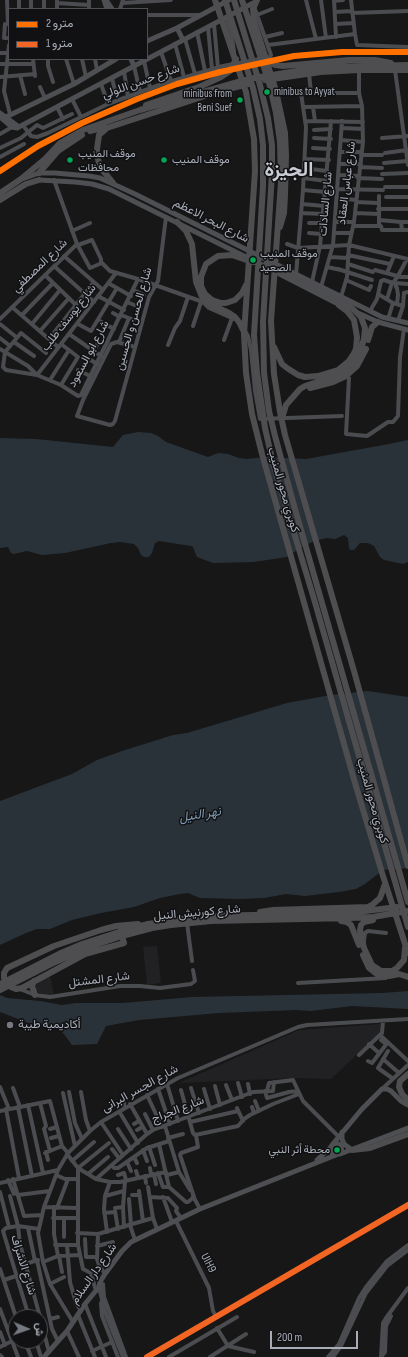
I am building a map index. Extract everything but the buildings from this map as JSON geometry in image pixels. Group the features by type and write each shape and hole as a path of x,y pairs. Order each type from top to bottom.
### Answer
{"highway":[{"path":"215,0 226,19"},
{"path":"225,0 226,19"},
{"name":"كوبري محور المنيب","path":"234,0 262,91 272,146 272,173 263,322 264,373 269,411 295,509 408,902"},
{"name":"كوبري محور المنيب","path":"242,0 274,100 280,142 281,172 271,336 274,374 282,424 354,671 408,866"},
{"path":"255,1 253,17 279,101 286,144 284,209 277,238"},
{"name":"كوبري محور المنيب","path":"226,19 234,62 250,107 254,144 255,171 244,334 247,386 258,441 385,884 408,953"},
{"name":"كوبري محور المنيب","path":"226,19 254,94 260,119 263,146 263,186 254,335 257,373 265,428 408,927"},
{"path":"259,53 271,63 283,66 360,59 375,60 408,70"},
{"path":"0,193 21,179 45,159 60,143 83,130 109,125 151,103 199,87 226,74 230,71 234,62"},
{"path":"0,200 39,176 58,151 66,145 98,128 236,84 309,73 321,69 359,70 408,65"},
{"path":"140,110 267,75 321,69 396,67"},
{"path":"109,125 99,135 96,149 100,167 110,182"},
{"path":"177,222 186,231 189,237 193,249 196,282 202,297 212,305 235,317 244,334"},
{"path":"247,281 242,293 235,300 221,303 216,302 205,294 201,282 204,268 214,258 227,255 256,262"},
{"path":"266,258 273,266 342,304 355,309 364,322 364,338 358,357 350,367 341,374 305,386 286,405 282,424"},
{"path":"271,336 275,350 282,364 292,372 305,377 311,377 324,375 338,370 349,361 353,355 357,343 357,331 354,320 342,304"},
{"path":"296,394 346,376 357,366 366,348 370,331 378,322"},
{"path":"254,915 268,910 368,907 380,898 385,884"},
{"name":"شارع كورنيش النيل","path":"0,984 61,953 148,924 205,916 350,913 408,906"},
{"name":"شارع كورنيش النيل","path":"0,990 98,941 152,928 187,923 232,920 362,917 395,914 408,911"},
{"path":"395,914 364,922 361,925 359,940 365,962 372,971 382,976 399,974 408,976"},
{"path":"323,918 328,921 344,921 349,923 372,965 381,971 387,972 397,968 404,960 404,938"},
{"path":"122,936 124,943 85,954 19,988 11,987 4,978 4,973 9,968 40,952 94,932 116,926 148,924"},
{"path":"34,981 32,989 34,995"},
{"path":"408,1074 400,1081 399,1087 402,1094 408,1100"},
{"path":"352,1150 365,1150 408,1134"}],"main road":[{"path":"105,0 111,8"},
{"path":"148,41 177,28 230,0"},
{"path":"148,59 197,32 226,19 255,1"},
{"path":"177,28 184,39"},
{"path":"8,115 74,84 114,60"},
{"path":"131,60 134,66"},
{"path":"0,117 12,127 22,127 144,61"},
{"path":"0,113 8,115 22,127"},
{"name":"شارع البحر الاعظم","path":"21,179 55,173 95,177 110,182 266,258 296,275 370,311 388,319 408,323"},
{"name":"شارع البحر الاعظم","path":"39,176 54,180 92,184 105,188 210,238 219,244 378,322 406,330"},
{"path":"92,184 95,181 95,177"},
{"path":"105,188 105,182 110,182"},
{"path":"210,238 214,233"},
{"path":"219,244 222,237"},
{"path":"382,1089 392,1091 401,1101 408,1105"},
{"name":"شارع دار السلام","path":"311,1164 331,1146 362,1108 382,1089"},
{"name":"شارع دار السلام","path":"99,1288 100,1282 105,1274 124,1248 135,1240 200,1209 311,1164 408,1128"},
{"path":"340,1134 344,1144 352,1150"},
{"path":"336,1144 340,1145 342,1150 338,1155 331,1153 331,1146 336,1144"},
{"name":"شارع دار السلام","path":"42,1357 49,1352 67,1331 121,1257 131,1246 138,1241 174,1224 174,1222"}],"street":[{"path":"7,0 4,38 7,38"},
{"path":"57,2 90,7 89,0"},
{"path":"122,1 172,0"},
{"path":"306,0 316,39"},
{"path":"322,0 326,38"},
{"path":"336,37 334,1 343,0"},
{"path":"351,0 357,45 408,47"},
{"path":"255,1 257,15 268,45 355,34"},
{"path":"257,15 272,10"},
{"path":"335,12 408,11"},
{"path":"148,15 201,15"},
{"path":"336,24 354,23"},
{"path":"214,24 218,68"},
{"path":"208,27 212,69"},
{"path":"197,32 205,71"},
{"path":"265,37 282,33"},
{"path":"276,34 278,44"},
{"path":"184,39 194,74"},
{"path":"175,44 184,77"},
{"name":"شارع حسن اللولي","path":"28,133 32,137 43,135 108,104 171,81 234,62 270,57 271,55 268,45"},
{"path":"161,52 171,81"},
{"path":"0,53 8,53 6,76 2,88 8,115"},
{"path":"48,60 48,66 53,82"},
{"path":"66,60 74,84"},
{"path":"82,60 86,77"},
{"path":"95,60 97,70"},
{"path":"0,64 33,61 35,76 20,75 0,77"},
{"path":"144,61 150,88"},
{"path":"134,66 140,92"},
{"path":"384,163 408,160 396,67"},
{"name":"شارع عباس العقاد","path":"341,297 346,280 349,244 354,224 362,142 363,122 359,93 359,70"},
{"path":"124,71 128,97"},
{"path":"309,73 311,93"},
{"path":"20,75 25,94"},
{"path":"112,78 116,95"},
{"path":"101,84 108,104"},
{"path":"40,88 45,98"},
{"path":"290,93 359,93"},
{"path":"296,275 304,190 305,159 305,121 301,93"},
{"path":"72,99 81,117"},
{"path":"305,107 362,106"},
{"path":"57,107 63,119"},
{"path":"313,107 315,121"},
{"path":"0,148 22,138 37,125 43,128 72,114"},
{"path":"305,121 363,122"},
{"path":"312,282 320,246 331,139 331,121"},
{"name":"شارع السادات","path":"321,287 333,245 342,121"},
{"path":"0,134 12,127"},
{"path":"22,127 28,133"},
{"path":"342,128 363,129"},
{"path":"314,130 331,129"},
{"path":"382,138 406,136"},
{"path":"314,138 331,139"},
{"path":"341,140 362,142"},
{"path":"0,157 24,144"},
{"path":"313,148 330,149"},
{"path":"340,152 384,154 406,150"},
{"path":"305,159 328,160"},
{"path":"339,164 382,168"},
{"path":"311,169 327,171"},
{"path":"338,175 382,177 408,173"},
{"path":"304,178 326,181"},
{"path":"54,180 77,244 90,268 101,262"},
{"path":"304,190 325,192 408,187"},
{"path":"379,196 379,226 381,226 382,230 408,230"},
{"path":"386,197 408,197"},
{"path":"337,198 378,203"},
{"path":"302,204 324,206"},
{"path":"355,213 408,209"},
{"path":"301,214 323,214"},
{"name":"شارع الحسن و الحسين","path":"119,342 111,344 77,414 80,418 110,426 114,424 149,297 158,281 166,217"},
{"path":"380,220 408,222"},
{"path":"335,222 379,226"},
{"path":"401,222 402,230"},
{"path":"72,231 90,223"},
{"path":"309,223 322,223"},
{"path":"309,233 321,234"},
{"path":"334,233 351,233"},
{"path":"77,244 92,240 101,262 108,270 138,279 201,302 209,308 232,318 242,326 248,336 260,419 342,416"},
{"name":"شارع المصطفي","path":"0,319 77,244"},
{"path":"287,244 298,248 349,244 407,259 394,283 388,319"},
{"path":"64,256 103,290"},
{"path":"387,273 394,256"},
{"path":"330,257 348,257 390,264"},
{"path":"348,264 374,271 408,277"},
{"path":"54,266 94,302"},
{"path":"327,267 372,280"},
{"name":"شارع يوسف طلب","path":"38,375 116,273"},
{"path":"44,275 76,305"},
{"name":"شارع ابو السعود","path":"38,375 61,385 80,396 131,296 138,279"},
{"path":"346,280 369,290 371,286"},
{"path":"370,311 377,299 382,280 408,284"},
{"path":"49,339 94,282"},
{"path":"22,315 53,283"},
{"path":"108,283 131,296"},
{"path":"392,301 398,295 397,288 394,283"},
{"path":"78,324 91,331 117,288"},
{"path":"32,324 60,290"},
{"path":"133,290 144,295"},
{"path":"398,321 406,296 404,293 408,292"},
{"path":"378,294 408,310"},
{"path":"98,296 124,310"},
{"path":"168,345 175,328 180,321 188,297"},
{"path":"40,331 69,298"},
{"path":"128,302 139,307"},
{"path":"193,326 201,302"},
{"path":"12,307 49,339 78,356 61,385"},
{"path":"113,313 132,319 119,342 135,347"},
{"path":"224,340 232,318"},
{"path":"98,320 114,329"},
{"path":"0,324 14,336"},
{"path":"348,378 346,434 367,436 388,422 393,422 398,416 400,357 406,330"},
{"path":"38,375 5,369 5,352 22,333 46,353"},
{"path":"69,334 101,356"},
{"path":"0,338 10,346"},
{"path":"14,342 34,356"},
{"path":"94,351 98,343"},
{"path":"0,349 28,366 38,375"},
{"path":"50,380 69,350"},
{"path":"86,357 97,364"},
{"path":"78,370 90,376"},
{"path":"187,923 192,961"},
{"path":"385,978 384,974 375,969 368,960 364,939 365,933 368,930 386,933"},
{"name":"شارع المشتل","path":"19,988 34,995 50,997 120,986 160,988 192,984 195,981 193,970"},
{"path":"298,983 408,976"},
{"name":"شارع الجسر البرانى","path":"74,1322 50,1284 42,1260 38,1238 44,1207 58,1170 68,1154 90,1131 101,1122 130,1104 178,1078 298,1027 307,1025 408,1019"},
{"path":"359,1055 383,1032 384,1021"},
{"path":"380,1035 408,1062"},
{"path":"381,1040 387,1043"},
{"path":"368,1061 372,1063 387,1043"},
{"path":"370,1044 379,1053"},
{"path":"388,1051 378,1068 391,1080"},
{"path":"383,1059 399,1073"},
{"path":"382,1089 408,1065"},
{"path":"299,1092 289,1092 267,1098 266,1091 274,1090 274,1082 293,1080 299,1092 303,1101 340,1134"},
{"path":"391,1080 390,1086 392,1091"},
{"path":"238,1083 242,1097"},
{"path":"167,1084 178,1121"},
{"path":"248,1084 250,1094"},
{"path":"226,1085 232,1100"},
{"path":"215,1086 220,1105"},
{"path":"0,1087 8,1109 19,1178"},
{"path":"13,1088 19,1107 32,1176"},
{"path":"192,1088 199,1113"},
{"path":"158,1089 170,1124"},
{"path":"204,1089 210,1109"},
{"path":"181,1090 193,1133 196,1135 198,1147 181,1153 180,1155 194,1197"},
{"name":"شارع الجراج","path":"96,1179 138,1143 146,1134 153,1130 257,1091 266,1091"},
{"path":"69,1092 75,1123 82,1139"},
{"path":"81,1092 86,1120 90,1131"},
{"path":"196,1135 236,1127 252,1114 299,1092"},
{"path":"63,1093 75,1146"},
{"path":"147,1095 163,1126 179,1172 200,1209"},
{"path":"0,1111 50,1101 62,1146 78,1168 96,1179 110,1182 124,1181 154,1174 179,1172"},
{"path":"124,1101 124,1108"},
{"path":"255,1101 259,1111"},
{"path":"40,1103 46,1124 44,1129 48,1160"},
{"path":"130,1104 146,1134"},
{"path":"28,1105 43,1173"},
{"path":"252,1107 252,1114"},
{"path":"190,1122 237,1109 243,1121"},
{"path":"119,1111 138,1143"},
{"path":"145,1114 153,1130"},
{"path":"46,1124 55,1120"},
{"path":"134,1124 139,1121"},
{"path":"101,1122 121,1157"},
{"path":"50,1130 57,1127"},
{"path":"137,1130 142,1127"},
{"path":"118,1129 131,1149"},
{"path":"116,1169 143,1150 182,1134"},
{"path":"51,1138 59,1136"},
{"path":"72,1161 94,1142"},
{"path":"78,1168 109,1143"},
{"path":"158,1144 170,1187 187,1202 194,1197"},
{"path":"47,1152 62,1146"},
{"path":"149,1147 155,1165"},
{"path":"112,1149 121,1157"},
{"path":"143,1150 147,1161"},
{"path":"88,1174 108,1157"},
{"path":"134,1157 137,1163"},
{"path":"127,1162 137,1177 137,1183"},
{"path":"112,1165 124,1181"},
{"path":"78,1168 78,1245 82,1269 92,1273 99,1288 123,1357"},
{"path":"150,1168 163,1187 170,1187"},
{"path":"0,1183 58,1170"},
{"path":"118,1175 124,1173 124,1227"},
{"path":"154,1174 156,1184"},
{"path":"56,1175 68,1179 78,1179"},
{"path":"145,1176 157,1229"},
{"path":"13,1179 20,1244 38,1309"},
{"path":"62,1272 55,1245 54,1218 55,1208 68,1179"},
{"path":"8,1180 24,1216 42,1215"},
{"path":"107,1232 104,1213 106,1196 110,1182"},
{"path":"14,1195 50,1191"},
{"path":"106,1196 124,1191"},
{"path":"0,1192 9,1227"},
{"path":"132,1195 139,1193 143,1221"},
{"path":"150,1197 168,1198 177,1208 176,1211 181,1218"},
{"name":"UIH9","path":"163,1197 174,1222 209,1288 213,1311 216,1316"},
{"path":"128,1199 130,1225 135,1240"},
{"path":"44,1207 77,1208"},
{"path":"104,1213 123,1207"},
{"path":"115,1210 118,1229"},
{"path":"54,1218 77,1218"},
{"path":"64,1218 64,1237"},
{"path":"78,1233 98,1234 154,1218"},
{"name":"شارع الاشراف","path":"26,1309 3,1233 4,1229 18,1226 39,1229"},
{"path":"28,1228 50,1319 54,1334 58,1341"},
{"path":"98,1234 97,1257 99,1265 105,1274"},
{"path":"85,1239 86,1257 97,1257"},
{"path":"97,1246 113,1242"},
{"path":"55,1245 78,1245"},
{"path":"67,1245 70,1282 94,1357"},
{"path":"328,1357 338,1344 363,1291 387,1261 408,1245"},
{"path":"333,1357 342,1343 366,1293 384,1269 408,1250"},
{"path":"25,1264 36,1260 58,1256 80,1255"},
{"path":"0,1269 13,1309"},
{"path":"0,1285 4,1281 16,1276"},
{"path":"50,1284 64,1277"},
{"path":"99,1288 103,1292 107,1312 126,1357"},
{"path":"381,1357 385,1352 384,1320 408,1288"},
{"path":"381,1357 388,1319 408,1293"},
{"path":"102,1299 102,1316 118,1357"},
{"path":"86,1304 106,1357"},
{"path":"0,1309 8,1330"},
{"path":"50,1319 58,1317"},
{"path":"170,1357 237,1317"},
{"path":"217,1328 228,1346 254,1352"},
{"path":"67,1331 79,1357"},
{"path":"0,1332 5,1344"},
{"path":"210,1357 246,1334"},
{"path":"92,1351 112,1342"},
{"path":"0,1347 8,1343"},
{"path":"48,1348 49,1352"}],"shaded area":[{"path":"157,946 161,983 147,985 143,947"},
{"path":"50,975 54,995 44,995 36,991 35,988 37,981"},
{"path":"380,1024 381,1032 331,1079 294,1078 179,1083 299,1030"}],"water":[{"path":"138,432 151,433 166,442 208,457 218,453 246,459 266,457 306,459 408,440 408,562 403,564 384,560 380,557 374,546 368,543 360,543 354,550 351,550 349,549 348,538 344,535 335,539 327,538 314,541 287,557 254,562 213,563 197,557 193,547 191,546 159,541 155,543 149,557 144,557 141,555 138,548 134,544 120,542 65,553 42,555 27,551 14,554 11,553 8,547 0,548 0,438 36,439 113,447 123,435"},
{"name":"نهر النيل","path":"368,691 408,697 408,868 383,870 356,889 305,896 286,894 264,898 240,899 200,898 188,893 180,894 160,898 134,907 72,920 50,929 37,929 0,945 0,801 72,774 97,760 173,735 187,733 287,703 331,695"},
{"path":"408,991 408,1009 352,1006 311,1011 296,1010 219,1013 139,1020 106,1026 97,1044 72,1045 64,1034 58,1029 34,1025 0,1012 0,995 7,998 62,1005 76,1003 123,1003 192,997 383,993"}],"metro line":[{"name":"2","path":"0,171 38,146 82,123 137,99 177,84 220,72 294,56 342,52 408,52"},
{"name":"1","path":"147,1357 408,1205"}],"place":[{"name":"minibus to Ayyat","path":"267,92"},
{"name":"minibus from Beni Suef","path":"240,100"},
{"name":"موقف المنيب محافظات","path":"70,160"},
{"name":"موقف المنيب","path":"164,160"},
{"name":"موقف المنيب الصعيد","path":"253,260"},
{"name":"أكاديمية طيبة","path":"10,1025"},
{"name":"محطة أثر النبي","path":"337,1150"}],"district":[{"name":"الجيزة","path":"289,171"}]}
